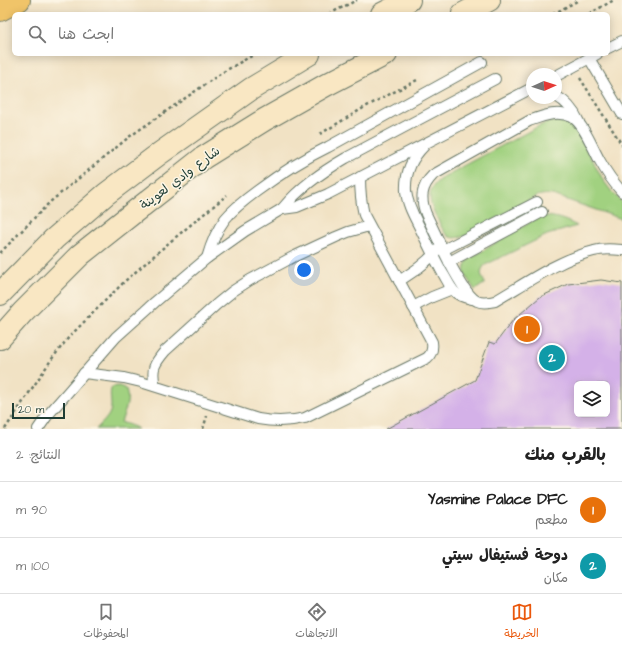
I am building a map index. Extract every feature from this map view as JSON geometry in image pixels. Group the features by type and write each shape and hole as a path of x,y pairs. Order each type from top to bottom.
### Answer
{"highway":[{"path":"0,10 19,0"}],"main road":[{"path":"386,12 409,0"},
{"path":"467,12 489,0"},
{"path":"0,294 54,239 106,194 251,89 306,56"},
{"name":"شارع وادي لعوينة","path":"0,338 23,312 80,255 203,158 326,84 382,56"}],"lane":[{"path":"610,47 622,41"},
{"path":"562,73 593,56 622,114"},
{"path":"207,258 214,238 225,219 234,208 272,180 308,156 328,147 482,62"},
{"path":"282,210 291,198 302,188 346,158 495,79"},
{"path":"38,429 47,416 116,337 207,258 245,231 282,210 296,207 333,191 526,91"},
{"path":"562,100 574,112 607,173 622,192"},
{"path":"472,299 466,292 449,262 423,207 422,193 424,186 433,175 529,121 554,113 572,117 581,126"},
{"path":"426,143 413,160 409,170 406,191 408,201 433,255 452,289 461,296 479,302 486,303 495,301 562,262 595,250 622,250"},
{"path":"84,373 124,378 155,386 258,419 288,425 426,358 432,351 432,342 364,215 361,203 360,177"},
{"path":"399,281 423,265 442,248 538,202"},
{"path":"449,262 542,212"},
{"path":"155,386 153,375 154,367 165,350 233,291 293,257 348,232 369,226"},
{"path":"413,307 452,289"},
{"path":"303,429 305,418"}],"path":[{"path":"333,12 356,0"},
{"path":"556,12 579,0"},
{"path":"593,12 614,0"},
{"path":"0,253 50,202 129,137 223,72 251,56"},
{"path":"573,68 622,145"}],"green space":[{"path":"568,121 576,127 603,180 622,202 622,219 556,196 544,195 537,196 465,236 454,238 446,234 435,215 430,197 433,186 438,181 539,126 549,122"},
{"path":"543,216 560,219 577,226 547,235 485,265 481,274 485,283 475,290 467,279 465,271 466,263 469,259"},
{"path":"119,386 126,389 127,393 126,406 121,422 138,429 96,429 106,419 110,412 110,393 112,387"}],"building":[{"path":"601,280 622,283 622,429 386,429 475,380 489,342 495,344 513,320 540,297 568,284"}],"place":[{"name":"Yasmine Palace DFC","path":"527,329"},
{"name":"دوحة فستيفال سيتي","path":"552,358"}]}
